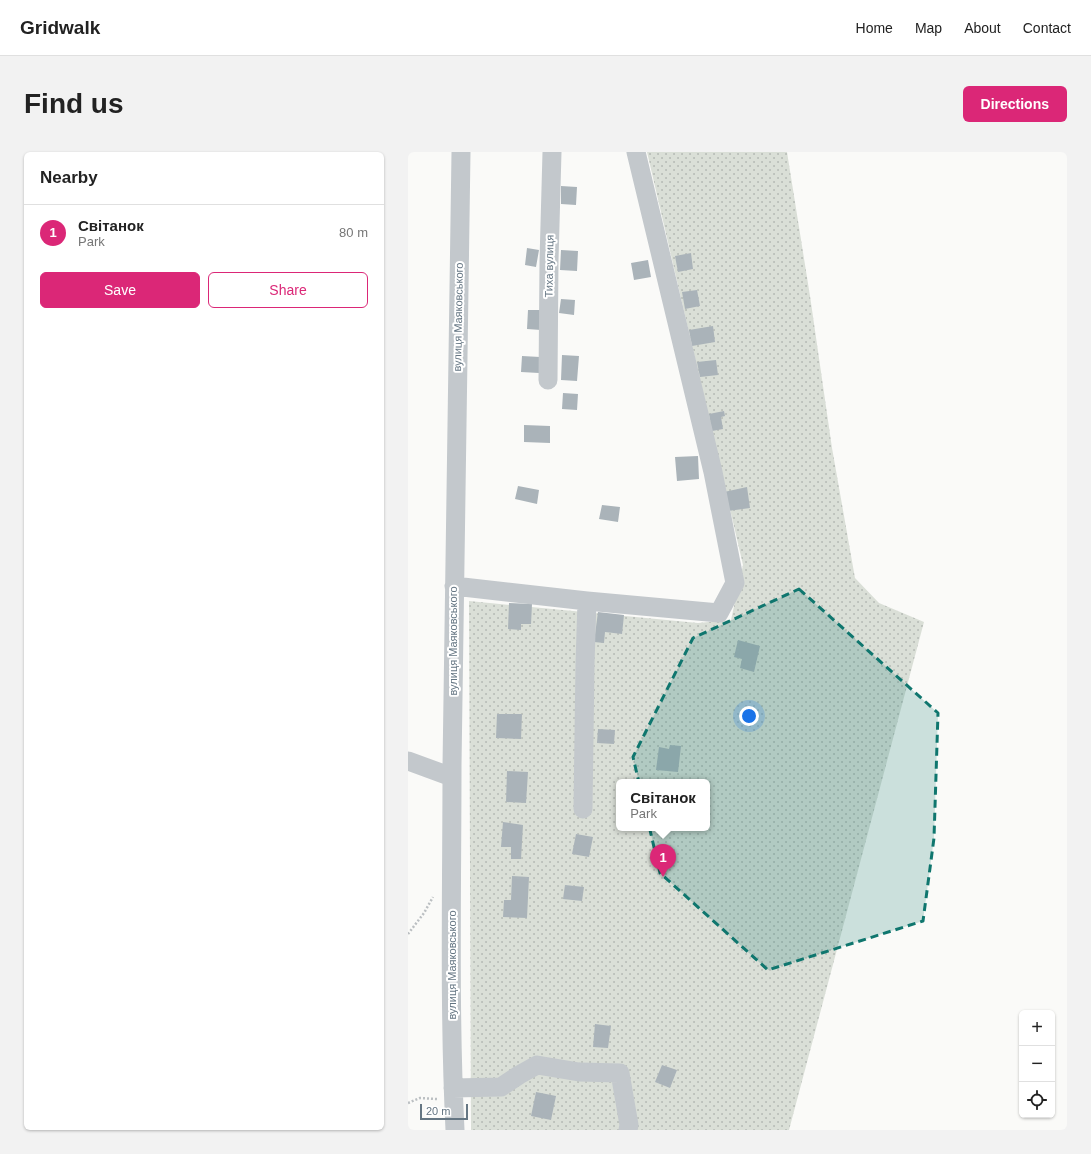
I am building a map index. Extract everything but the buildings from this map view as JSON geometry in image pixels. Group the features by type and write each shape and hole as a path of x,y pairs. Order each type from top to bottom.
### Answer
{"street":[{"name":"вулиця Маяковського","path":"454,1130 451,945 452,777 461,152"},
{"name":"Тиха вулиця","path":"548,380 552,152"},
{"path":"454,586 587,601 719,613 735,583 713,472 636,152"},
{"path":"583,810 587,601"},
{"path":"408,761 452,777"},
{"path":"453,1094 501,1087 537,1065 579,1072 620,1073 629,1125 628,1130"}],"path":[{"path":"408,934 424,913 436,892"},
{"path":"408,1104 420,1098 453,1094"}],"highlighted area":[{"path":"799,589 938,713 934,838 923,921 768,970 660,873 633,757 693,638"}],"shaded area":[{"path":"647,152 787,152 832,448 855,578 879,603 924,622 789,1130 471,1130 469,601 698,623 731,620 743,565"}],"place":[{"name":"Світанок","path":"663,877"}]}
